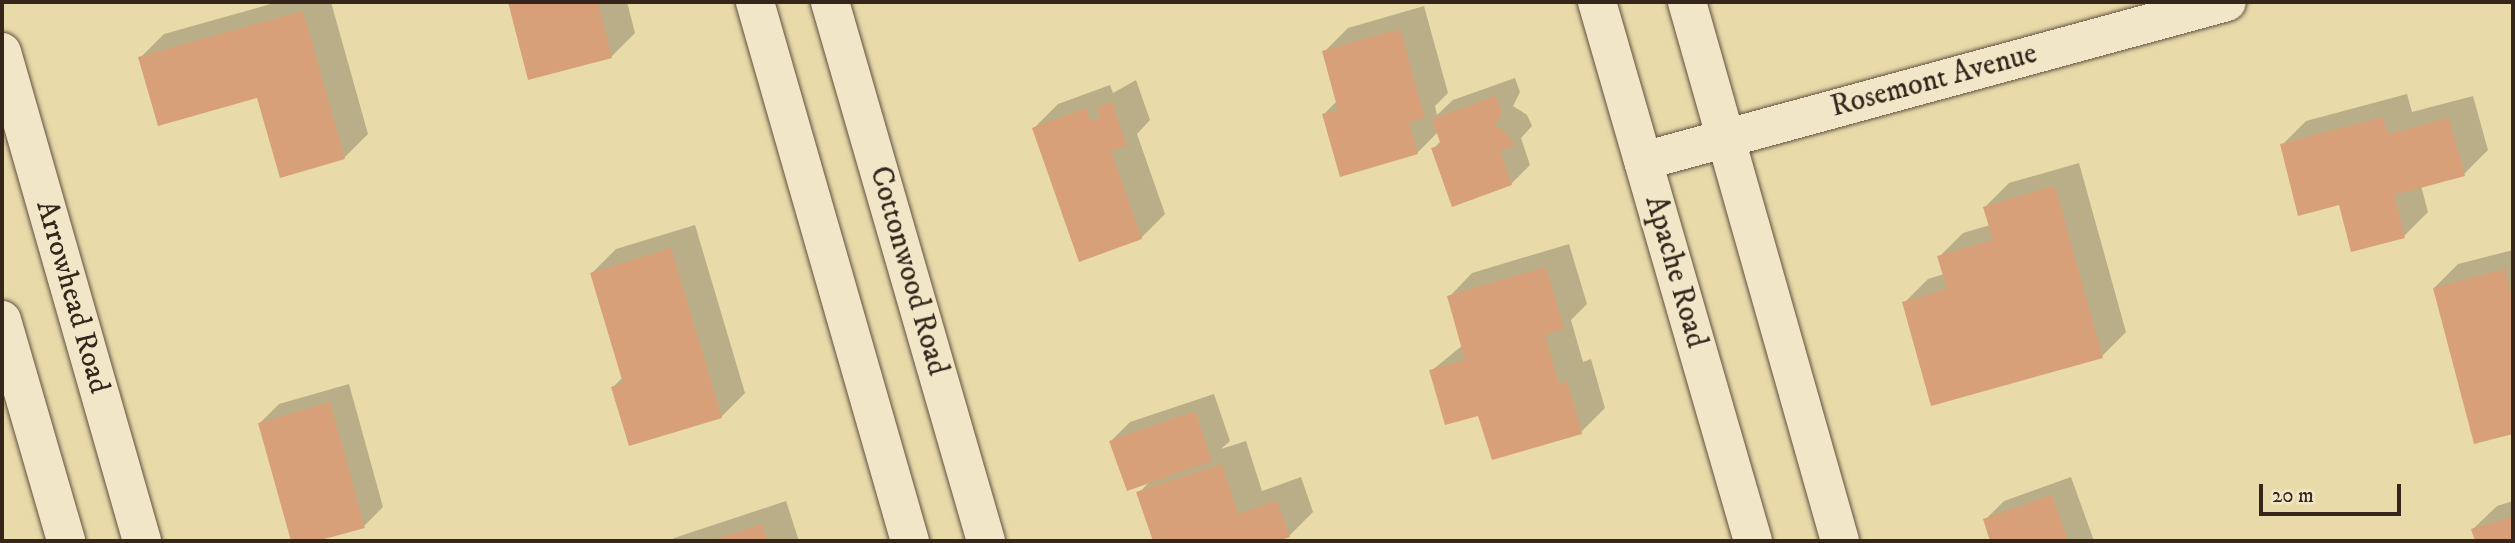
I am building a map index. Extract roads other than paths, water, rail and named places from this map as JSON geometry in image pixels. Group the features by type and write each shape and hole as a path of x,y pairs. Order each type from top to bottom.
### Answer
{"street":[{"path":"755,2 910,541"},
{"name":"Cottonwood Road","path":"830,2 986,541"},
{"name":"Apache Road","path":"1597,2 1754,541"},
{"path":"1687,2 1840,541"},
{"name":"Rosemont Avenue","path":"1643,161 2227,2"},
{"name":"Arrowhead Road","path":"2,52 142,541"},
{"path":"2,320 66,541"}]}
